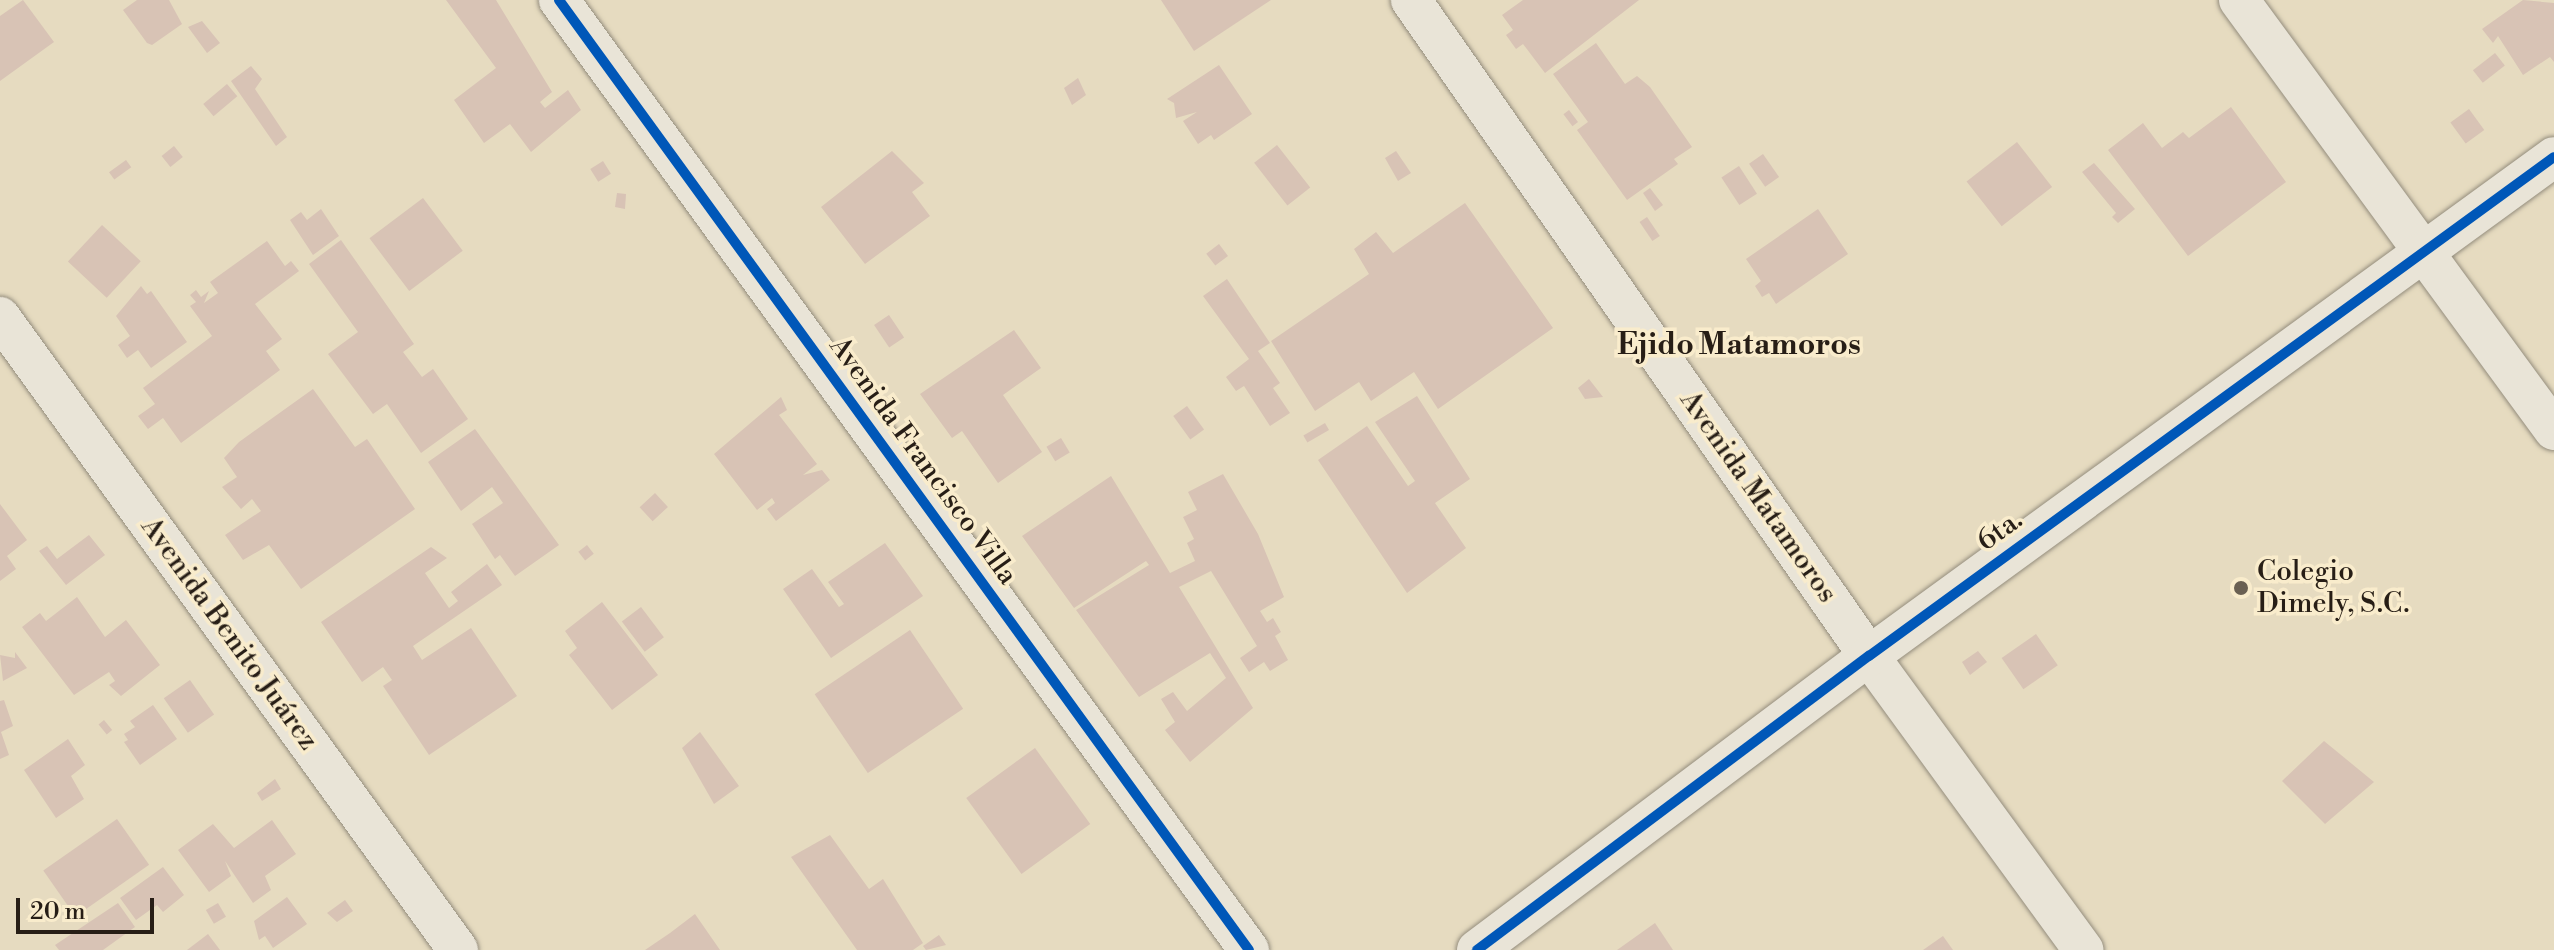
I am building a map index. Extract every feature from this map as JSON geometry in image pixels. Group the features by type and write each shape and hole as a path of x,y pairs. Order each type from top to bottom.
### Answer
{"street":[{"name":"Avenida Francisco Villa","path":"559,0 1249,950"},
{"name":"Avenida Matamoros","path":"1411,0 1869,656 2083,950"},
{"path":"2239,0 2554,430"},
{"name":"6ta.","path":"1477,950 1869,656 2554,157"},
{"name":"Avenida Benito Juárez","path":"0,317 458,950"}],"building":[{"path":"23,0 54,42 0,81 0,16"},
{"path":"137,0 169,0 182,24 152,45 147,43 123,10"},
{"path":"446,0 496,0 552,92 540,102 545,108 568,90 581,110 531,152 510,124 484,143 454,100 496,68"},
{"path":"1161,0 1271,0 1194,51"},
{"path":"1523,0 1639,0 1545,73 1523,44 1516,49 1506,35 1513,30 1502,15"},
{"path":"2523,0 2554,3 2554,62 2550,57 2523,75 2498,36 2493,43 2482,29"},
{"path":"202,21 220,43 207,53 188,27"},
{"path":"1596,43 1625,84 1637,76 1650,87 1692,147 1674,159 1678,164 1627,200 1577,130 1588,122 1553,74"},
{"path":"2495,53 2505,66 2483,83 2473,70"},
{"path":"1219,65 1252,114 1214,140 1211,135 1198,144 1183,121 1197,112 1176,118 1174,103 1167,99"},
{"path":"251,66 262,79 255,89 287,137 276,146 231,81"},
{"path":"1078,78 1086,95 1072,105 1064,88"},
{"path":"227,84 237,96 214,116 203,104"},
{"path":"2231,107 2286,182 2188,256 2108,150 2143,123 2162,148 2183,132 2189,138"},
{"path":"2469,109 2484,130 2466,144 2450,123"},
{"path":"1569,110 1578,122 1572,126 1563,114"},
{"path":"2017,142 2052,187 2002,226 1967,181"},
{"path":"1277,145 1310,188 1287,205 1254,163"},
{"path":"174,146 183,157 170,167 162,156"},
{"path":"892,151 924,183 912,192 930,216 865,264 821,207"},
{"path":"1396,151 1411,173 1398,181 1385,158"},
{"path":"1763,154 1779,177 1765,187 1749,164"},
{"path":"126,160 131,167 114,180 109,172"},
{"path":"603,161 611,174 598,182 590,169"},
{"path":"2094,163 2135,209 2118,223 2112,217 2116,213 2082,172"},
{"path":"1739,166 1757,194 1739,205 1721,177"},
{"path":"1650,188 1663,205 1655,211 1643,193"},
{"path":"617,193 626,194 625,209 615,207"},
{"path":"423,198 463,251 409,291 369,238"},
{"path":"1465,203 1553,328 1438,409 1414,372 1371,401 1359,382 1315,411 1271,341 1369,274 1354,249 1376,232 1393,253"},
{"path":"321,209 339,236 313,255 290,220 301,212 307,220"},
{"path":"1818,209 1848,254 1776,304 1769,293 1762,297 1755,286 1761,281 1746,259"},
{"path":"1647,217 1660,236 1652,241 1640,222"},
{"path":"102,225 141,261 107,298 68,262"},
{"path":"341,240 414,344 403,352 422,377 433,369 468,419 421,453 387,404 373,414 328,354 358,332 309,264"},
{"path":"267,241 285,266 291,261 299,271 255,304 282,339 266,351 280,370 181,443 163,418 148,429 138,416 155,404 143,388 212,336 190,306 196,302 190,295 196,290 201,297 209,291 204,303 218,293 210,282"},
{"path":"1219,244 1228,256 1215,266 1206,254"},
{"path":"1227,279 1270,343 1258,351 1280,383 1273,388 1290,413 1270,426 1244,386 1236,391 1226,377 1249,359 1203,296"},
{"path":"141,286 147,294 151,291 187,342 151,368 138,350 127,358 118,345 130,336 116,316"},
{"path":"889,315 904,337 889,347 874,325"},
{"path":"1014,330 1041,368 1003,395 1042,452 998,483 962,431 952,438 920,394"},
{"path":"1589,379 1603,397 1585,399 1578,388"},
{"path":"313,389 355,447 367,439 415,509 301,589 269,545 243,560 225,535 261,511 252,499 241,509 222,487 237,477 224,458 239,442"},
{"path":"1417,396 1470,479 1435,503 1466,548 1407,593 1318,460 1367,426 1408,486 1415,481 1375,422"},
{"path":"781,397 787,410 779,415 817,464 803,475 822,470 830,480 776,521 767,509 775,503 772,498 757,510 714,454"},
{"path":"1187,406 1204,429 1190,439 1173,416"},
{"path":"1325,423 1329,430 1307,442 1303,436"},
{"path":"475,429 559,545 515,576 500,555 495,559 472,524 503,503 492,487 461,511 428,462"},
{"path":"1061,438 1070,453 1055,461 1046,447"},
{"path":"1223,474 1258,534 1284,597 1260,611 1267,622 1273,618 1281,632 1275,636 1288,660 1270,671 1264,662 1249,672 1240,658 1257,646 1211,571 1179,587 1253,708 1190,762 1165,730 1175,722 1161,699 1173,692 1187,711 1226,678 1210,653 1139,697 1076,610 1149,565 1146,561 1074,608 1022,536 1111,476 1170,573 1195,561 1187,543 1194,539 1183,517 1197,510 1188,492"},
{"path":"655,493 668,507 653,521 640,507"},
{"path":"0,504 27,540 7,556 16,569 0,581"},
{"path":"89,535 105,555 66,585 39,551 47,546 57,559"},
{"path":"885,543 923,596 831,658 783,589 812,569 839,607 844,604 828,582"},
{"path":"587,545 594,554 585,560 578,552"},
{"path":"431,547 447,558 425,573 449,608 458,601 451,592 487,564 502,585 413,646 422,660 471,628 517,696 429,755 383,686 392,680 383,667 362,682 321,622"},
{"path":"77,597 105,637 126,620 160,665 121,696 109,685 115,681 109,672 74,695 22,627 40,613 46,621"},
{"path":"602,602 658,675 612,710 569,655 577,648 565,631"},
{"path":"641,607 664,637 645,652 622,621"},
{"path":"910,630 963,709 868,773 815,694"},
{"path":"2036,634 2058,665 2023,689 2002,658"},
{"path":"1978,651 1987,662 1970,675 1962,662"},
{"path":"15,652 27,668 3,681 0,655 15,658"},
{"path":"190,680 214,714 188,733 164,698"},
{"path":"4,700 13,726 1,732 9,755 0,759 0,701"},
{"path":"153,705 177,739 140,765 124,742 128,740 124,734 135,727 130,721"},
{"path":"104,720 112,730 107,735 99,724"},
{"path":"700,732 739,786 714,804 682,748"},
{"path":"68,739 85,765 71,776 84,799 56,818 24,770"},
{"path":"2324,741 2374,782 2325,824 2282,781"},
{"path":"1035,748 1090,824 1021,874 966,798"},
{"path":"275,779 281,789 262,801 257,793"},
{"path":"117,819 149,865 75,916 43,871"},
{"path":"272,820 296,854 265,876 271,890 253,903 225,861 231,876 209,892 178,850 213,824 234,848"},
{"path":"830,835 869,889 883,879 923,943 913,950 857,950 791,857"},
{"path":"163,867 184,895 163,912 157,905 136,920 120,898"},
{"path":"287,897 307,924 273,948 265,936 259,940 254,921"},
{"path":"345,900 353,911 337,922 327,913"},
{"path":"118,903 135,927 103,950 59,950 55,945"},
{"path":"218,903 226,917 214,924 206,910"},
{"path":"695,914 720,950 645,950 670,933"},
{"path":"1655,923 1673,950 1617,950"},
{"path":"208,934 220,950 187,950"},
{"path":"939,935 946,945 926,950 923,946"},
{"path":"1943,936 1953,950 1923,950"}],"cycle path":[{"path":"559,0 1249,950"},
{"path":"1477,950 1869,656 2554,157"}],"place":[{"name":"Colegio Dimely, S.C.","path":"2241,588"}],"district":[{"name":"Ejido Matamoros","path":"1739,345"}]}
